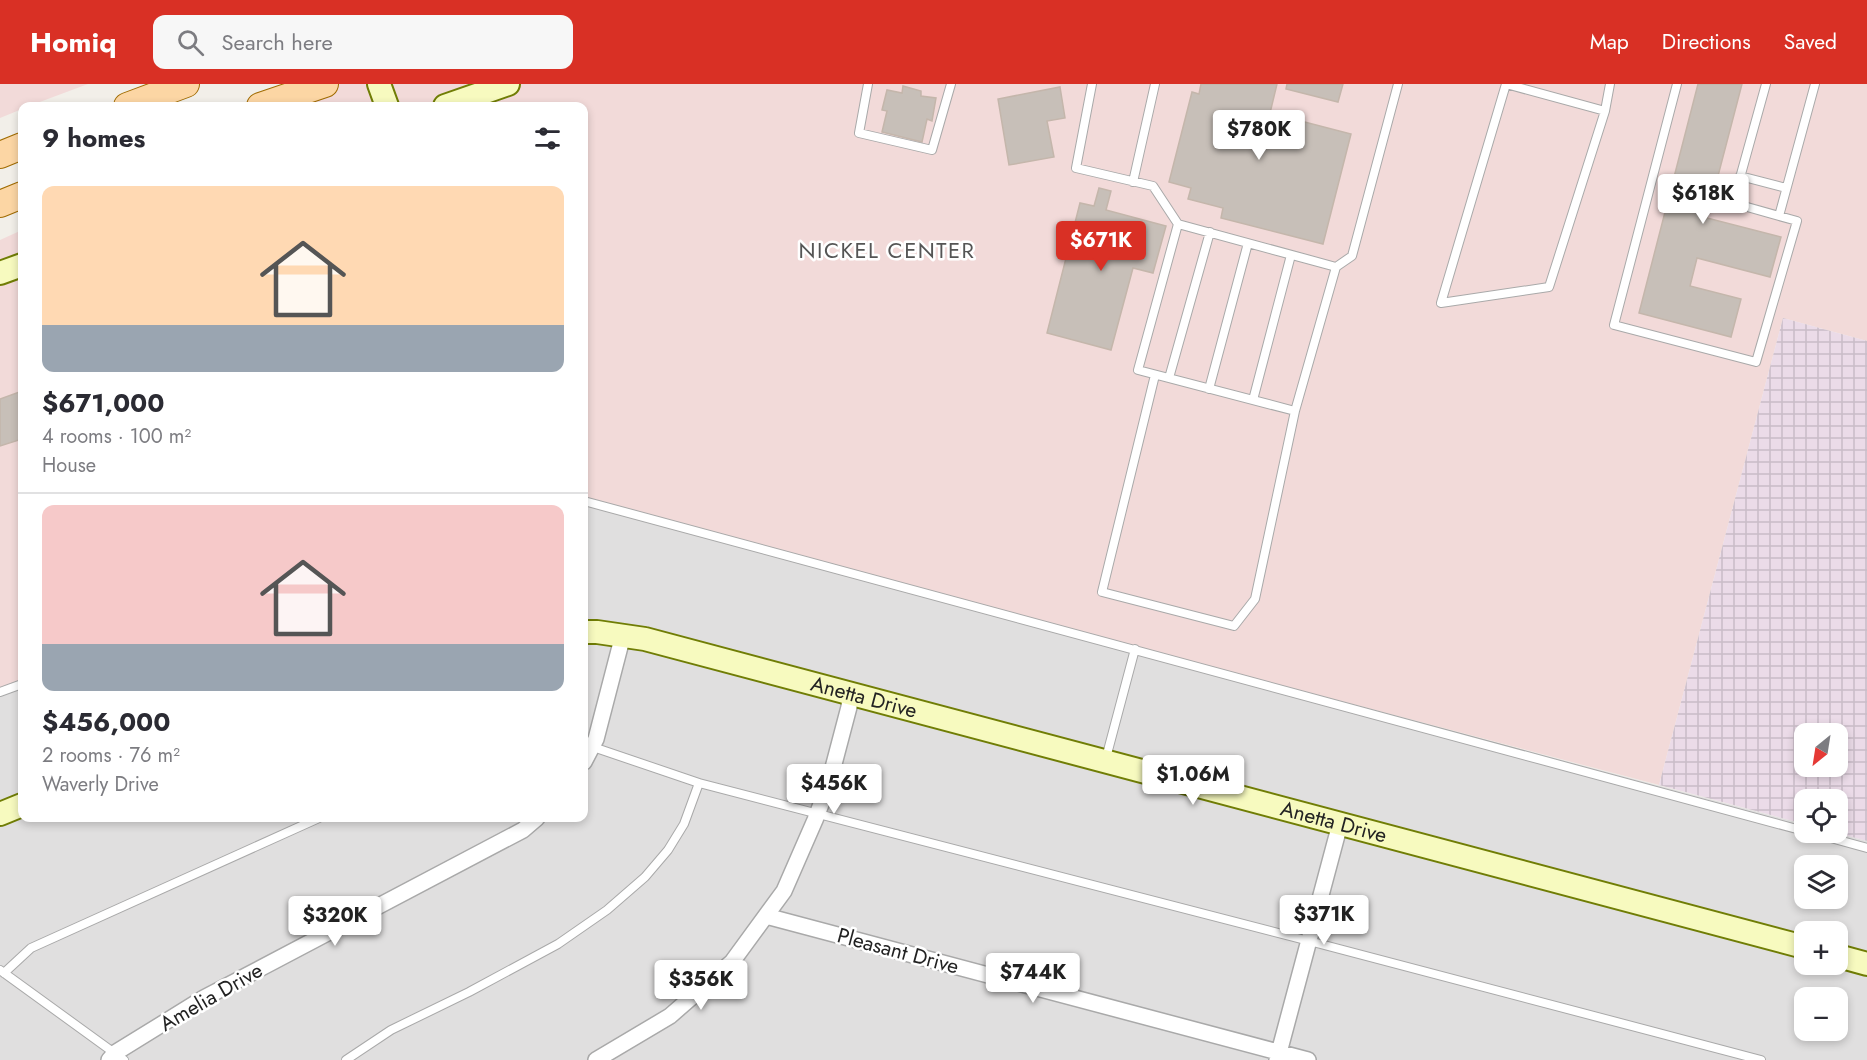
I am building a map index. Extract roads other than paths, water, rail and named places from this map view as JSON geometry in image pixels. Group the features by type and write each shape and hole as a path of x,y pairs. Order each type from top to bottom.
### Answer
{"main road":[{"path":"134,102 154,90 186,84"},
{"path":"272,102 325,84"},
{"path":"0,155 18,148"},
{"path":"0,204 18,197"}],"street":[{"path":"379,84 386,102"},
{"path":"456,102 508,84"},
{"path":"0,273 18,266"},
{"name":"Anetta Drive","path":"588,632 645,639 1794,944"},
{"path":"590,744 596,739 623,636"},
{"path":"596,1060 670,1016 732,962 784,891 829,783 850,694"},
{"path":"0,814 18,807"},
{"name":"Amelia Drive","path":"116,1058 204,998 523,830 532,822"},
{"path":"1278,1056 1340,824"},
{"name":"Pleasant Drive","path":"766,916 1278,1056 1308,1060"},
{"path":"1848,959 1867,964"}],"lane":[{"path":"868,84 859,133 933,150 951,84"},
{"path":"1092,84 1076,168 1153,186 1178,224 1336,267"},
{"path":"1133,182 1155,84"},
{"path":"1155,375 1102,592 1234,626 1255,599 1295,411 1336,267 1352,256 1398,84"},
{"path":"1605,111 1506,84 1441,303 1548,287 1605,111 1610,84"},
{"path":"1677,84 1614,325 1756,362 1797,222 1732,203 1766,84"},
{"path":"1779,216 1815,84"},
{"path":"1740,176 1786,188"},
{"path":"1178,224 1138,370 1295,411"},
{"path":"1169,378 1210,232"},
{"path":"1209,389 1248,243"},
{"path":"1253,400 1291,255"},
{"path":"588,502 1794,828"},
{"path":"1105,762 1135,649"},
{"path":"0,692 18,685"},
{"path":"590,744 699,783 1309,940 1761,1060"},
{"path":"346,1060 391,1030 469,992 558,944 607,910 645,877 668,850 684,824 699,783"},
{"path":"116,1058 2,971 31,948 310,822"},
{"path":"1848,843 1867,848"}],"district":[{"name":"NICKEL CENTER","path":"887,250"}]}
